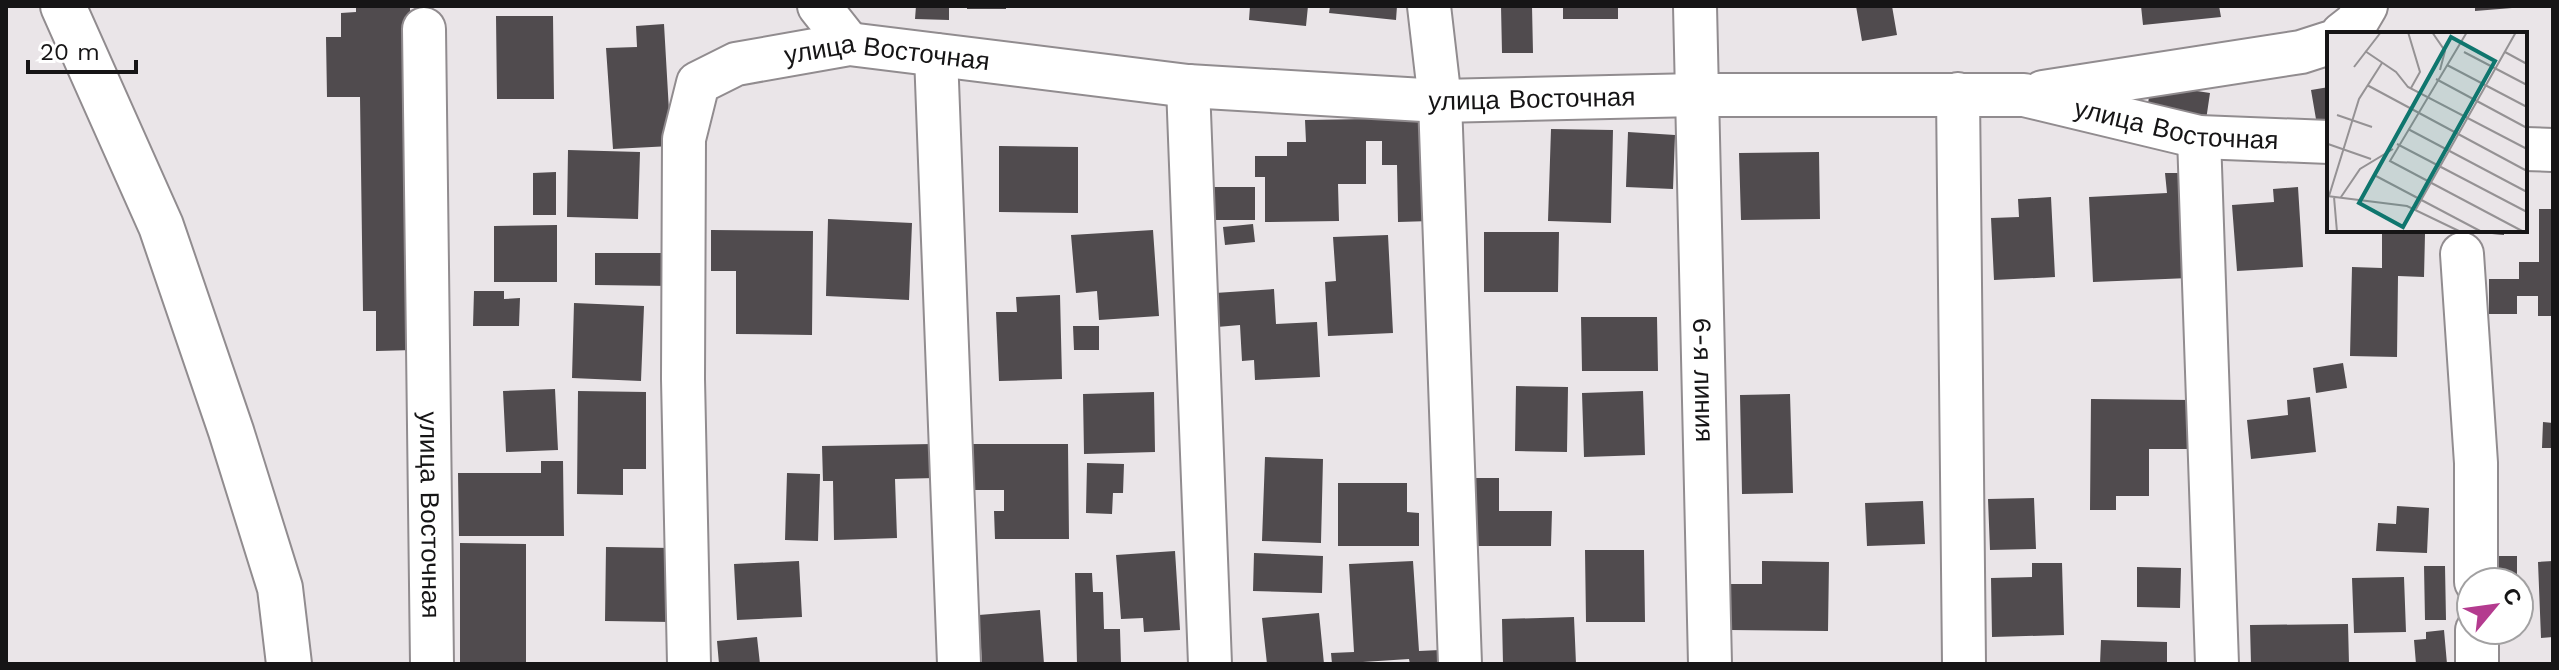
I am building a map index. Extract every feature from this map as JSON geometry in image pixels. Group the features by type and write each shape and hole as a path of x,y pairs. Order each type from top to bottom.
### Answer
{"main road":[{"path":"63,6 161,226 280,588 289,664"}],"street":[{"path":"819,6 849,44"},
{"path":"1429,6 1440,101 1460,664"},
{"name":"6-я линия","path":"1695,6 1710,664"},
{"path":"2345,32 2356,23 2366,6"},
{"name":"улица Восточная","path":"424,29 432,664"},
{"name":"улица Восточная","path":"689,664 683,379 684,139 698,83 736,64 849,44 1188,86 1440,101 1696,95 2024,95 2199,137 2327,142"},
{"path":"2024,95 2301,52 2327,44"},
{"path":"936,55 959,664"},
{"path":"1188,86 1210,664"},
{"path":"1958,94 1964,664"},
{"path":"2199,137 2217,664"},
{"path":"2527,149 2553,150"},
{"path":"2462,254 2476,463 2476,566"}],"building":[{"path":"356,6 410,6 414,350 376,351 376,311 363,311 360,97 327,97 326,37 341,37 341,13 356,12"},
{"path":"916,6 949,6 949,20 915,19"},
{"path":"967,6 1006,6 1006,9 967,9"},
{"path":"1250,6 1308,6 1306,26 1249,20"},
{"path":"1330,6 1397,6 1396,20 1329,13"},
{"path":"1501,6 1532,6 1533,53 1502,53"},
{"path":"1563,6 1618,6 1618,19 1563,19"},
{"path":"1856,6 1892,6 1897,35 1862,41"},
{"path":"2141,6 2219,6 2221,17 2143,25"},
{"path":"2475,6 2511,6 2512,8 2475,11"},
{"path":"496,16 553,16 554,99 497,99"},
{"path":"664,24 671,146 613,149 606,48 637,47 636,26"},
{"path":"2151,84 2210,93 2206,120 2147,110"},
{"path":"2327,87 2327,123 2317,125 2311,90"},
{"path":"1429,111 1431,221 1398,222 1397,165 1382,165 1382,141 1366,141 1366,184 1338,184 1339,221 1265,222 1265,177 1255,177 1255,156 1287,156 1287,142 1306,142 1305,120 1370,119 1370,112"},
{"path":"1551,129 1613,130 1611,223 1548,221"},
{"path":"1628,132 1675,135 1673,189 1626,187"},
{"path":"999,146 1078,147 1078,213 999,212"},
{"path":"568,150 640,152 638,219 567,217"},
{"path":"1819,152 1820,219 1741,220 1739,153"},
{"path":"556,172 556,215 533,215 533,173"},
{"path":"2165,173 2183,173 2189,278 2093,282 2089,197 2167,193"},
{"path":"1213,187 1255,187 1255,220 1213,220"},
{"path":"2298,187 2303,267 2237,271 2232,205 2274,202 2273,189"},
{"path":"2051,197 2055,277 1994,280 1991,218 2019,217 2018,199"},
{"path":"2539,209 2553,209 2553,316 2538,316 2538,296 2517,296 2517,314 2489,314 2489,279 2519,279 2519,262 2539,262"},
{"path":"828,219 912,223 909,300 826,296"},
{"path":"1253,224 1255,242 1225,245 1223,227"},
{"path":"557,225 557,282 494,282 494,226"},
{"path":"711,230 813,231 812,335 736,334 736,271 711,271"},
{"path":"1153,230 1159,316 1099,320 1097,291 1076,293 1071,235"},
{"path":"1484,232 1559,232 1558,292 1484,292"},
{"path":"2468,232 2504,232 2504,235"},
{"path":"2382,233 2425,234 2424,277 2398,276 2397,357 2350,356 2352,267 2382,268"},
{"path":"1388,235 1393,333 1328,336 1325,282 1336,281 1333,237"},
{"path":"595,253 672,253 672,286 595,285"},
{"path":"1274,289 1276,324 1317,322 1320,377 1255,380 1254,360 1242,361 1240,325 1217,327 1215,293"},
{"path":"474,291 504,291 504,299 520,298 519,326 473,326"},
{"path":"1060,295 1062,379 999,381 996,312 1017,312 1016,297"},
{"path":"574,303 644,306 641,381 572,378"},
{"path":"1581,317 1657,317 1658,371 1582,371"},
{"path":"1073,326 1099,326 1099,350 1074,350"},
{"path":"2343,363 2347,388 2316,393 2313,368"},
{"path":"1516,386 1568,387 1567,452 1515,451"},
{"path":"555,389 558,450 506,452 503,391"},
{"path":"578,391 646,392 646,469 623,469 623,495 577,494"},
{"path":"1643,391 1645,455 1584,457 1582,393"},
{"path":"1154,392 1155,452 1084,454 1083,394"},
{"path":"1790,394 1793,493 1742,494 1740,395"},
{"path":"2310,397 2316,452 2251,459 2247,420 2288,415 2287,400"},
{"path":"2091,399 2193,400 2192,449 2149,449 2149,496 2116,496 2116,510 2090,510"},
{"path":"2543,422 2553,423 2553,448 2542,448"},
{"path":"932,444 935,478 895,479 897,538 834,540 833,481 823,481 822,446"},
{"path":"962,444 1068,444 1069,539 995,539 994,511 1004,511 1004,490 963,490"},
{"path":"1265,457 1323,459 1321,543 1262,541"},
{"path":"541,461 563,461 564,536 459,536 458,473 541,473"},
{"path":"1087,463 1124,464 1123,493 1113,493 1112,514 1086,513"},
{"path":"787,473 820,474 818,541 785,540"},
{"path":"1470,478 1499,478 1499,511 1552,511 1551,546 1471,546"},
{"path":"1338,483 1407,483 1407,512 1419,513 1419,546 1338,546"},
{"path":"2034,498 2036,549 1990,550 1988,499"},
{"path":"1923,501 1925,544 1867,546 1865,503"},
{"path":"2397,506 2429,508 2427,553 2376,551 2378,523 2396,524"},
{"path":"460,543 526,544 526,664 460,664"},
{"path":"606,547 673,548 672,622 605,621"},
{"path":"1585,550 1644,550 1645,622 1586,622"},
{"path":"1175,551 1180,630 1144,632 1143,618 1121,619 1116,555"},
{"path":"1254,553 1323,556 1322,593 1253,591"},
{"path":"2486,556 2517,556 2517,566 2486,566"},
{"path":"799,561 802,617 737,620 734,564"},
{"path":"1413,561 1419,651 1440,650 1440,664 1410,664 1409,659 1332,664 1331,653 1354,652 1349,564"},
{"path":"1762,561 1829,562 1828,631 1730,630 1731,584 1762,584"},
{"path":"2553,561 2553,637 2541,638 2538,562"},
{"path":"2032,563 2062,563 2064,635 1992,637 1991,578 2032,577"},
{"path":"2424,566 2445,566 2446,620 2425,620"},
{"path":"2137,567 2181,568 2180,608 2137,607"},
{"path":"1075,573 1092,573 1093,592 1103,592 1104,629 1120,629 1121,664 1077,664"},
{"path":"2404,577 2406,632 2354,633 2352,578"},
{"path":"1040,610 1044,664 982,664 979,615"},
{"path":"1319,613 1324,664 1267,664 1262,618"},
{"path":"1574,617 1576,664 1503,664 1502,619"},
{"path":"2348,624 2349,664 2251,664 2250,625"},
{"path":"2444,630 2447,664 2416,664 2414,640 2426,639 2426,632"},
{"path":"757,637 760,664 719,664 717,641"},
{"path":"2101,640 2167,642 2167,664 2100,664"}]}
